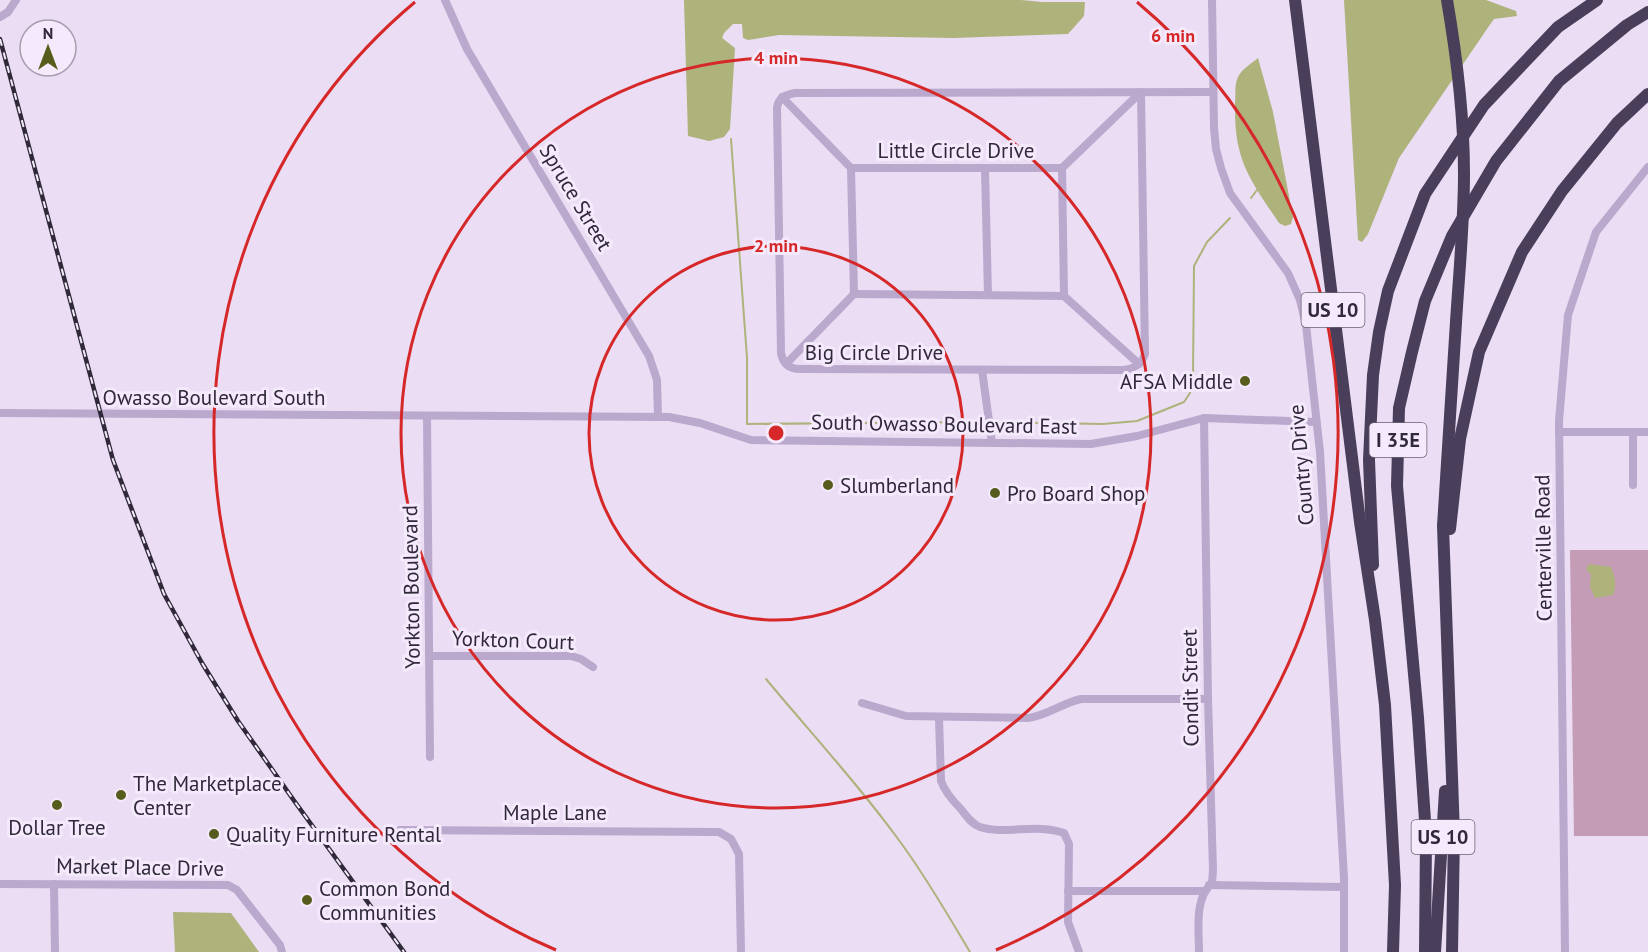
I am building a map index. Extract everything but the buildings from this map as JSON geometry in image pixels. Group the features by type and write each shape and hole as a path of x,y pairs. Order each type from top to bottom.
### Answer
{"highway":[{"name":"US 10","path":"1295,0 1360,522 1375,620"},
{"name":"US 10","path":"1436,952 1450,722 1443,525 1462,228 1463,125 1447,0"},
{"name":"I 35E","path":"1393,952 1395,885 1385,705 1375,620 1370,460 1372,375 1379,332 1388,291 1425,194 1485,105 1558,27 1597,0"},
{"name":"I 35E","path":"1425,952 1426,835 1397,486 1399,408 1412,352 1425,301 1452,236 1496,161 1559,81 1627,25 1648,12"},
{"path":"1446,569 1460,439 1479,352 1522,252 1576,174 1617,123 1648,94"},
{"path":"1450,722 1454,834 1452,952"}],"street":[{"path":"0,17 8,12 16,0"},
{"name":"Spruce Street","path":"445,0 467,49 649,356 657,380 658,417"},
{"name":"Country Drive","path":"1212,0 1216,149 1230,193 1288,273 1300,300 1306,325 1320,452 1344,887 1344,952"},
{"path":"786,364 854,294 1064,296 1139,364 1145,354 1141,92"},
{"name":"Little Circle Drive","path":"851,168 1062,168 1141,92"},
{"path":"782,97 795,93 1213,92"},
{"name":"Little Circle Drive","path":"782,97 851,168 854,294"},
{"name":"Big Circle Drive","path":"782,97 777,103 777,132 781,353 786,364 794,369 982,370 1123,370 1135,368 1139,364"},
{"name":"Centerville Road","path":"1565,952 1559,432 1568,315 1596,232 1648,167"},
{"name":"Little Circle Drive","path":"1062,168 1064,296"},
{"path":"985,169 988,295"},
{"path":"982,370 992,443"},
{"name":"Owasso Boulevard South","path":"0,413 427,416"},
{"name":"South Owasso Boulevard East","path":"427,416 686,419 751,440 1091,444 1137,436 1204,418 1316,422"},
{"name":"Yorkton Boulevard","path":"427,416 430,757"},
{"name":"Condit Street","path":"1199,952 1199,919 1206,888 1212,883 1214,870 1208,699 1204,418"},
{"path":"1559,432 1648,432"},
{"path":"1633,432 1633,485"},
{"name":"Yorkton Court","path":"429,656 571,656 593,667"},
{"path":"862,703 906,716 1036,717 1072,701 1087,698 1208,699"},
{"path":"939,717 940,771 945,791 971,822 980,827 1052,829 1064,833 1069,844 1068,922 1078,952"},
{"name":"Maple Lane","path":"400,830 711,831 724,834 731,839 739,854 741,952"},
{"name":"Market Place Drive","path":"0,884 232,886 280,945 282,952"},
{"path":"54,884 55,952"},
{"path":"1068,891 1344,887"}],"shaded area":[{"path":"684,0 1085,2 1084,16 1068,34 953,38 779,35 748,40 743,38 742,24 733,24 722,38 735,48 730,129 724,137 709,141 688,136"},
{"path":"1344,0 1486,0 1516,11 1517,16 1494,19 1489,26 1399,158 1368,234 1362,242 1358,240"},
{"path":"1258,58 1273,112 1293,217 1291,224 1285,226 1279,223 1245,168 1237,140 1235,104 1237,80 1242,71"},
{"path":"1570,550 1648,550 1648,836 1574,836"},
{"path":"1589,564 1611,567 1615,581 1613,595 1595,598 1590,587 1591,574 1586,569"},
{"path":"173,912 231,913 259,952 175,952"}],"waterway":[{"path":"731,139 747,358 747,424 987,422"},
{"path":"1251,198 1257,190"},
{"path":"993,422 1103,424 1137,421 1184,402 1190,393 1193,374 1194,266 1207,242 1230,218"},
{"path":"766,679 852,780 901,843 937,896 970,952"}],"railway":[{"path":"0,39 113,460 164,594 202,663 238,721 404,952"}],"place":[{"name":"AFSA Middle","path":"1245,381"},
{"name":"Slumberland","path":"828,485"},
{"name":"Pro Board Shop","path":"995,493"},
{"name":"The Marketplace Center","path":"121,795"},
{"name":"Dollar Tree","path":"57,805"},
{"name":"Quality Furniture Rental","path":"214,834"},
{"name":"Common Bond Communities","path":"307,900"}]}
